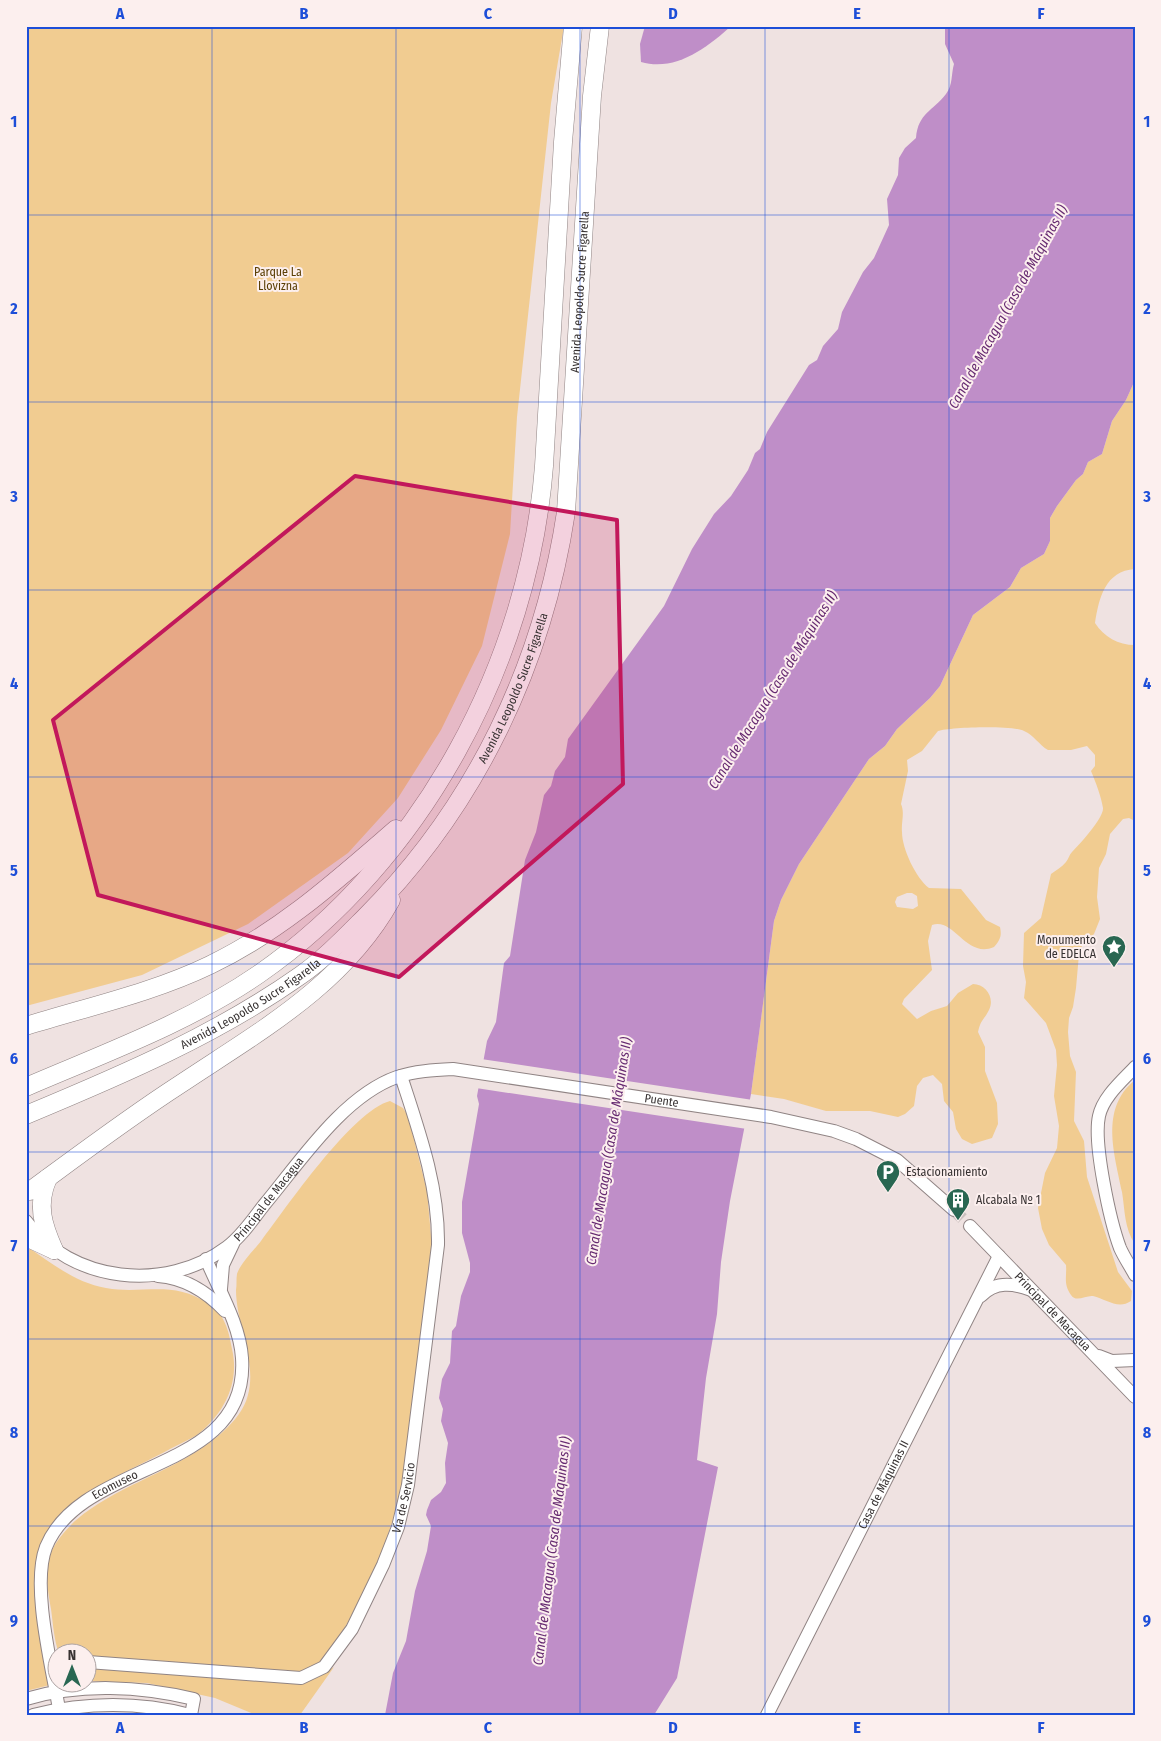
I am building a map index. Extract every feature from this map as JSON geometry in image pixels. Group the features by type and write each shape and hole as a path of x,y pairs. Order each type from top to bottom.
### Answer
{"main road":[{"name":"Avenida Leopoldo Sucre Figarella","path":"26,1087 192,1014 258,975 294,948 362,884 420,810 458,750 497,670 516,617 533,550 544,475 565,113 574,26"},
{"name":"Avenida Leopoldo Sucre Figarella","path":"26,1115 146,1063 248,1011 304,973 335,947 401,878 447,817 494,741 533,649 557,566 569,478 592,96 600,26"},
{"path":"26,1026 187,975 248,945 316,899 420,810"},
{"path":"26,1191 48,1178 79,1153 179,1085 256,1036 305,1000 360,947 380,920 401,878"},
{"path":"48,1178 42,1191 41,1215 54,1250"},
{"path":"26,1237 54,1250"}],"street":[{"path":"1135,1067 1102,1106 1098,1123 1100,1155 1110,1213 1120,1246 1135,1275"},
{"name":"Principal de Macagua","path":"26,1221 54,1250 70,1261 100,1271 144,1275 180,1269 206,1259 236,1239 307,1153 349,1108 365,1094 400,1076 433,1070 463,1070"},
{"name":"Puente","path":"463,1070 770,1117 834,1131 877,1149 911,1170 954,1210"},
{"name":"Vía de Servicio","path":"98,1663 301,1678 324,1667 352,1629 392,1544 406,1501 438,1245 437,1215 432,1181 400,1076"},
{"name":"Principal de Macagua","path":"970,1226 1036,1292 1135,1397"},
{"name":"Ecomuseo","path":"222,1299 223,1265 236,1239"},
{"name":"Casa de Máquinas II","path":"767,1715 999,1256"},
{"name":"Ecomuseo","path":"51,1644 41,1586 43,1559 49,1542 60,1525 102,1491 197,1444 223,1421 238,1394 242,1368 240,1346 206,1259"},
{"name":"Ecomuseo","path":"144,1275 165,1277 202,1290 229,1314"},
{"path":"977,1299 994,1286 1005,1284 1036,1292"},
{"path":"1094,1354 1112,1361 1135,1360"},
{"path":"33,1715 59,1709 101,1704 136,1705 190,1715 194,1699 170,1694 98,1689"},
{"path":"26,1699 48,1694"},
{"name":"Ecomuseo","path":"56,1694 59,1709"}],"highlighted area":[{"path":"355,476 617,520 623,784 399,977 98,895 53,720"}],"green space":[{"name":"Parque La Llovizna","path":"26,26 564,26 551,103 517,417 510,534 482,646 441,730 398,798 348,853 248,924 142,975 26,1006"},
{"path":"1135,380 1135,569 1125,571 1110,580 1102,595 1095,623 1103,632 1117,642 1135,645 1135,821 1129,818 1123,819 1110,834 1106,854 1099,868 1097,897 1100,919 1094,934 1082,946 1079,954 1076,988 1069,1018 1068,1032 1070,1056 1076,1072 1074,1121 1084,1141 1087,1177 1118,1272 1132,1291 1131,1301 1117,1304 1093,1296 1078,1299 1073,1297 1066,1284 1066,1265 1049,1245 1042,1229 1038,1208 1045,1173 1057,1148 1059,1126 1054,1096 1057,1065 1056,1050 1046,1023 1024,998 1026,982 1023,966 1024,933 1041,918 1051,874 1066,862 1071,853 1085,838 1100,818 1103,808 1091,771 1095,766 1095,755 1087,746 1071,750 1048,750 1034,737 1018,729 995,727 955,728 938,731 922,751 907,760 908,771 901,804 903,811 902,832 904,847 915,870 929,888 961,889 986,920 1000,927 1001,935 994,947 976,948 947,927 940,924 932,925 928,941 932,970 904,999 902,1004 917,1019 931,1011 947,1006 958,993 973,984 982,986 988,992 991,1005 980,1024 978,1032 985,1047 985,1071 997,1103 998,1124 992,1138 972,1144 962,1139 956,1129 953,1112 944,1101 942,1084 933,1075 923,1078 917,1086 914,1106 898,1117 870,1111 826,1111 784,1099 751,1094 774,921 781,900 799,864 869,759 885,746 897,729 940,686 973,615 1010,587 1021,568 1044,554 1050,541 1050,518 1076,480 1083,474 1088,462 1102,454 1112,421 1126,400","holes":["912,893 917,896 918,906 913,909 897,907 895,902 897,897"]},
{"path":"1135,1080 1135,1244 1131,1238 1126,1219 1112,1133 1113,1118 1117,1105 1124,1092"},
{"path":"390,1101 403,1108 408,1116 427,1191 432,1247 404,1478 399,1499 371,1578 336,1643 327,1656 315,1667 293,1673 98,1658 98,1644 56,1644 47,1579 49,1556 52,1550 68,1528 90,1510 115,1494 196,1452 219,1435 239,1414 247,1399 250,1369 237,1305 236,1290 239,1270 321,1162 357,1122"},
{"path":"26,1246 64,1272 84,1282 120,1290 158,1289 182,1292 195,1296 209,1304 223,1318 229,1336 234,1362 234,1374 228,1397 207,1427 194,1437 98,1487 66,1512 52,1527 42,1544 37,1559 35,1576 37,1614 48,1675 48,1686 26,1691"},
{"path":"98,1666 297,1683 319,1677 334,1667 300,1715 256,1715 215,1698 147,1683 98,1681"}],"water":[{"path":"645,26 731,26 712,42 690,56 666,64 654,64 641,62 640,44"},
{"name":"Canal de Macagua (Casa de Máquinas II)","path":"945,26 1135,26 1135,380 1126,400 1112,421 1102,454 1088,462 1083,474 1076,480 1050,518 1050,541 1044,554 1021,568 1010,587 973,615 940,686 897,729 885,746 869,759 799,864 781,900 774,921 751,1094 730,1201 721,1262 717,1314 706,1378 697,1460 718,1467 677,1678 654,1715 385,1715 393,1673 406,1641 415,1591 427,1551 431,1526 426,1515 427,1510 431,1500 441,1492 446,1483 445,1463 448,1443 441,1421 443,1409 439,1398 442,1379 450,1363 452,1331 456,1326 461,1296 470,1272 470,1263 462,1233 462,1202 479,1104 477,1096 487,1041 496,1022 504,963 510,956 525,860 536,832 544,795 551,786 555,771 565,757 568,739 664,606 692,549 714,514 731,496 748,470 767,432 809,365 817,360 823,346 838,329 842,312 863,272 874,258 889,225 887,199 898,175 899,158 905,148 916,138 917,130 923,118 941,100 950,87 954,64 945,44"}],"pier":[{"path":"481,1059 753,1100 747,1129 476,1088"}],"tunnel":[{"path":"954,1210 970,1226"}],"place":[{"name":"Monumento de EDELCA","path":"1114,968"},
{"name":"Estacionamiento","path":"888,1193"},
{"name":"Alcabala Nº 1","path":"958,1221"}]}
